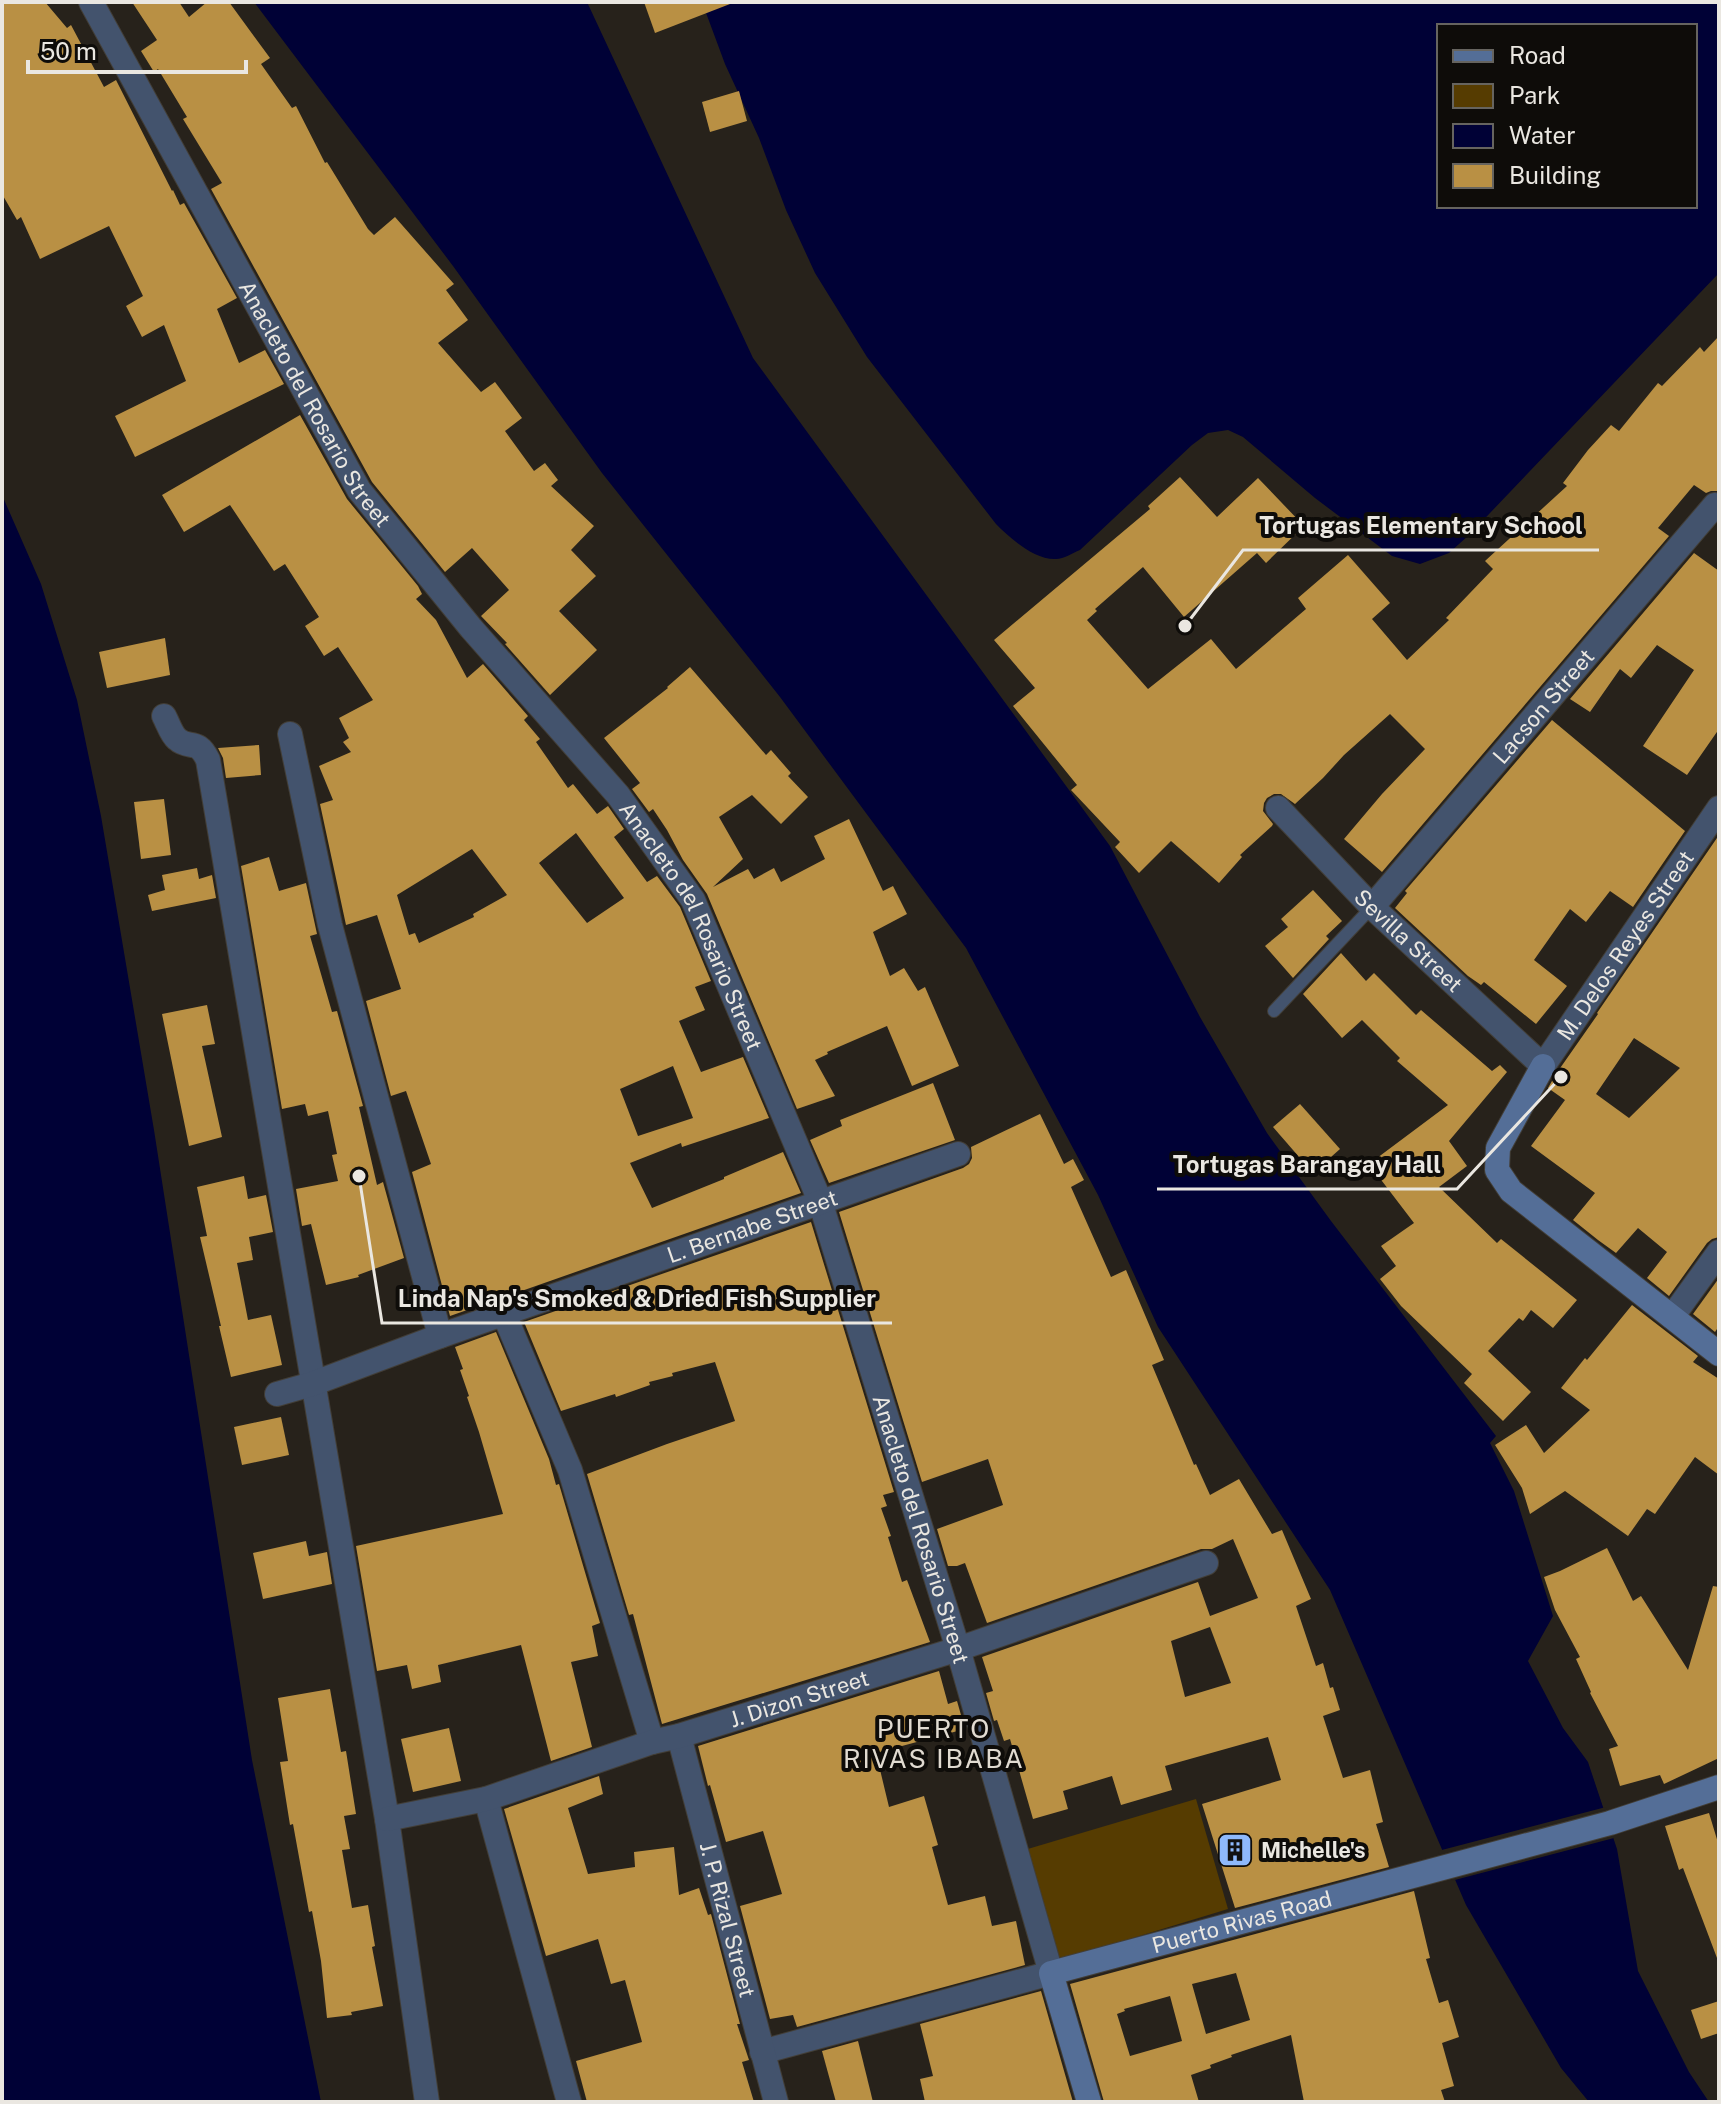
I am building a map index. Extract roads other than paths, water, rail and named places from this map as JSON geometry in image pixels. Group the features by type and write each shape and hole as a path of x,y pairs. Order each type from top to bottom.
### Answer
{"street":[{"name":"Anacleto del Rosario Street","path":"91,2 359,490 471,628 618,795 693,900 820,1201 958,1649 1051,1973"},
{"name":"Lacson Street","path":"1372,907 1715,505"},
{"path":"164,716 174,736 180,742 203,749 208,760 387,1819 427,2102"},
{"path":"290,734 330,925 440,1336"},
{"name":"Sevilla Street","path":"1278,808 1372,907 1543,1066"},
{"name":"M. Delos Reyes Street","path":"1719,808 1543,1066 1498,1148 1497,1170 1511,1191 1719,1354"},
{"name":"L. Bernabe Street","path":"277,1394 958,1154"},
{"path":"1672,1317 1719,1252"},
{"path":"504,1314 570,1470 652,1742"},
{"name":"J. Dizon Street","path":"387,1819 486,1799 652,1742 958,1649 1206,1563"},
{"name":"J. P. Rizal Street","path":"679,1736 776,2102"},
{"name":"Puerto Rivas Road","path":"762,2052 1610,1823 1719,1787"},
{"path":"486,1799 569,2102"},
{"path":"1051,1973 1089,2102"}],"lane":[{"path":"1274,1011 1372,907"}],"water":[{"path":"254,2 587,2 753,358 1110,846 1200,1017 1267,1133 1496,1436 1490,1443 1514,1491 1553,1616 1528,1661 1563,1728 1588,1762 1617,1849 1638,1971 1689,2072 1709,2102 1589,2102 1561,2068 1466,1905 1330,1590 1158,1327 1098,1195 966,948 780,697 602,473 453,266"},
{"path":"702,2 1719,2 1719,273 1469,535 1449,553 1420,564 1392,556 1315,498 1243,437 1228,430 1208,433 1192,445 1080,550 1056,559 1039,556 1023,547 996,524 867,357 815,273 786,210 759,138 725,64"},
{"path":"2,495 41,584 77,700 101,816 154,1130 252,1760 321,2102 2,2102"}],"place":[{"name":"Tortugas Elementary School","path":"1185,626"},
{"name":"Tortugas Barangay Hall","path":"1561,1077"},
{"name":"Linda Nap's Smoked & Dried Fish Supplier","path":"359,1176"},
{"name":"Michelle's","path":"1235,1850"}],"district":[{"name":"PUERTO RIVAS IBABA","path":"934,1744"}]}
